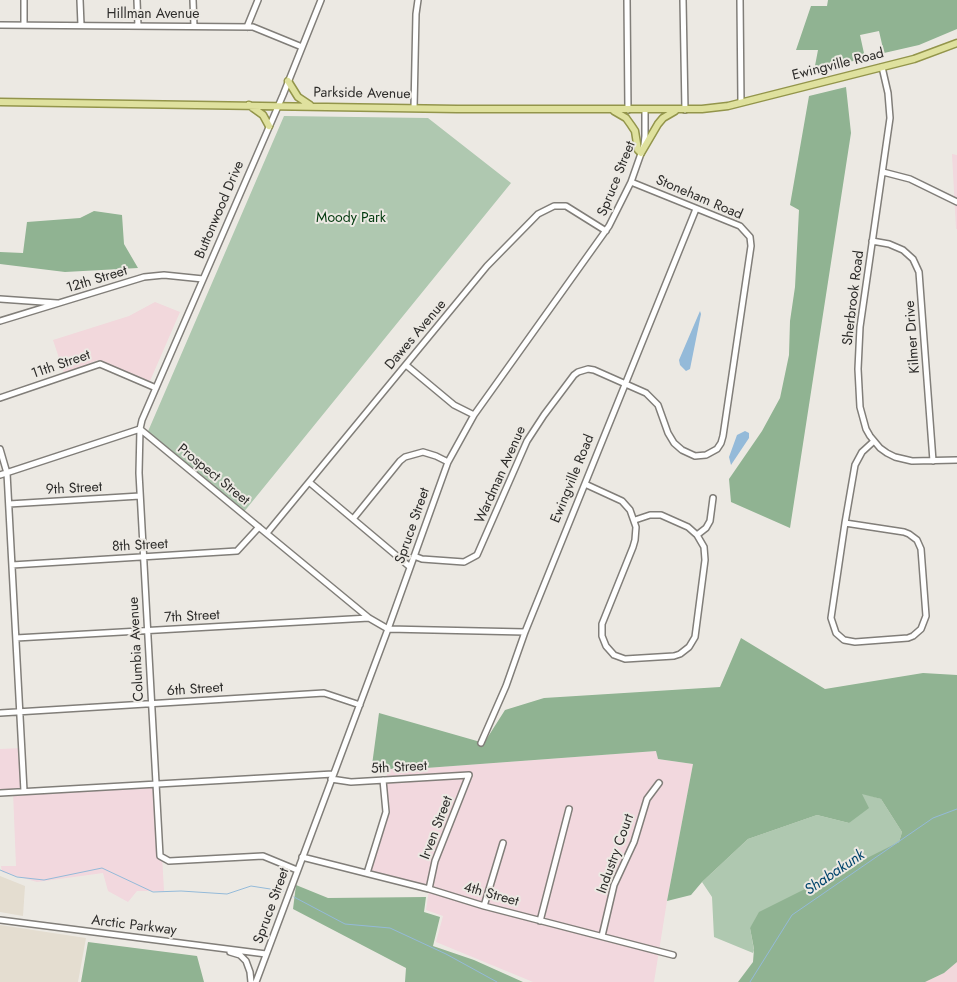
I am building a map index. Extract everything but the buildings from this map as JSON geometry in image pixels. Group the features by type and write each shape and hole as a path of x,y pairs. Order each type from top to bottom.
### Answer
{"main road":[{"name":"Ewingville Road","path":"724,106 922,57 957,43"},
{"path":"288,81 298,97 311,106"},
{"name":"Parkside Avenue","path":"0,102 611,110 685,110 724,106"},
{"path":"248,105 259,110 269,126"},
{"path":"611,110 626,118 631,124 635,132 638,150 641,153 658,124 668,115 678,110"}],"street":[{"path":"24,0 24,25"},
{"path":"80,0 81,25"},
{"path":"137,0 138,26"},
{"path":"193,0 194,26"},
{"path":"247,27 258,0"},
{"name":"Buttonwood Drive","path":"140,429 142,420 278,105 321,0"},
{"path":"414,108 418,0"},
{"path":"627,0 628,110"},
{"path":"684,0 685,110"},
{"path":"740,0 741,102"},
{"name":"Hillman Avenue","path":"0,25 253,27 302,47"},
{"name":"Sherbrook Road","path":"882,67 888,93 890,118 860,327 858,370 859,395 863,418 866,429 874,441 887,453 904,460 957,460"},
{"name":"Spruce Street","path":"256,982 360,705 448,462 474,415 606,231 618,210 631,182 641,153 645,136 646,110"},
{"path":"883,172 910,179 957,202"},
{"name":"Stoneham Road","path":"625,384 646,393 658,405 668,433 674,443 682,450 689,454 706,456 716,449 724,436 751,246 747,233 740,226 631,182"},
{"name":"Dawes Avenue","path":"267,533 488,266 542,210 554,206 566,206 606,231"},
{"name":"Ewingville Road","path":"525,632 696,209"},
{"name":"Kilmer Drive","path":"872,241 889,244 903,250 913,259 919,272 933,461"},
{"name":"12th Street","path":"0,321 144,277 164,275 203,279"},
{"path":"0,299 60,303"},
{"name":"11th Street","path":"0,398 100,364 156,388"},
{"path":"406,365 454,405 474,415"},
{"name":"Wardman Avenue","path":"414,556 422,559 464,562 477,555 527,441 574,375 584,370 594,370 625,384"},
{"path":"0,475 140,429"},
{"name":"Columbia Avenue","path":"140,429 140,496 159,852 163,859 171,861 263,856 297,870"},
{"name":"Prospect Street","path":"140,429 369,618 388,629"},
{"path":"845,523 904,532 917,540 921,549 926,616 921,630 913,636 855,642 844,640 836,633 831,618 845,523 855,465 862,452 874,441"},
{"path":"0,449 7,473 24,791"},
{"path":"352,519 405,457 423,452 448,462"},
{"path":"309,482 410,567"},
{"path":"585,484 622,501 630,510 635,520 635,540 601,630 606,646 614,655 625,659 674,656 685,651 693,643 695,636 705,560 704,547 697,535 684,525 661,516 650,515 635,520"},
{"name":"9th Street","path":"9,504 140,496"},
{"path":"697,535 708,525 713,498"},
{"name":"8th Street","path":"12,565 237,551 259,527"},
{"name":"7th Street","path":"16,638 369,618"},
{"path":"388,629 525,632 506,686 481,742"},
{"name":"6th Street","path":"0,713 324,693 360,705"},
{"name":"5th Street","path":"0,792 155,783 332,777 351,782 469,775"},
{"name":"Irven Street","path":"428,889 435,861 469,775"},
{"path":"367,873 386,812 383,780"},
{"name":"Industry Court","path":"602,936 614,884 634,842 647,799 659,783"},
{"path":"540,921 570,809"},
{"path":"484,906 504,843"},
{"name":"4th Street","path":"302,857 673,955"},
{"name":"Arctic Parkway","path":"0,920 266,954"},
{"path":"202,946 234,953 243,958 248,966 251,982"}],"shaded area":[{"path":"952,154 957,155 957,229 956,229"},
{"path":"155,302 180,312 150,381 98,360 64,373 53,340 129,316"},
{"path":"23,748 27,789 158,782 164,891 137,891 128,902 108,891 103,873 37,882 2,872 1,866 16,866 13,792 0,792 0,749"},
{"path":"656,751 658,759 693,764 654,982 533,982 436,942 443,916 426,910 429,890 368,873 387,809 387,769 426,768"},
{"path":"0,876 25,886 23,916 0,912"},
{"path":"0,925 86,938 78,982 0,982"},
{"path":"957,962 957,982 925,982 944,973"}],"green space":[{"path":"828,0 957,0 957,29 919,45 884,53 879,31 860,35 865,58 814,71 818,50 796,50 811,6 827,6"},
{"path":"846,87 851,133 790,528 731,502 729,479 762,431 780,398 789,355 799,210 790,205 809,96"},
{"name":"Moody Park","path":"284,116 428,118 511,183 243,513 146,436"},
{"path":"94,211 122,215 124,244 138,268 65,272 0,264 0,252 23,253 27,222 80,218"},
{"path":"741,638 825,689 923,673 957,675 957,962 944,973 925,982 738,982 753,962 754,949 750,928 759,912 899,842 902,832 881,799 862,794 869,808 849,823 817,815 748,839 702,882 691,895 667,901 693,764 658,759 656,751 426,768 387,769 372,765 379,713 484,743 505,710 544,698 720,687"},
{"path":"862,793 881,799 902,832 899,842 750,928 753,953 714,937 712,897 702,882 748,839 817,815 849,823"},
{"path":"296,885 328,898 426,897 424,912 440,917 433,946 474,960 523,982 405,982 406,968 293,909"},
{"path":"88,942 197,956 204,982 81,982"}],"water":[{"path":"700,311 690,369 686,371 680,365 679,360"},
{"path":"745,431 749,433 749,438 731,465 729,457 737,435"}],"waterway":[{"name":"Shabakunk","path":"750,982 792,915 933,818 957,809"},
{"path":"0,870 17,877 44,880 102,868 153,892 181,891 227,894 251,886 283,891"},
{"path":"294,897 345,924 390,928 446,954 497,982"}]}
